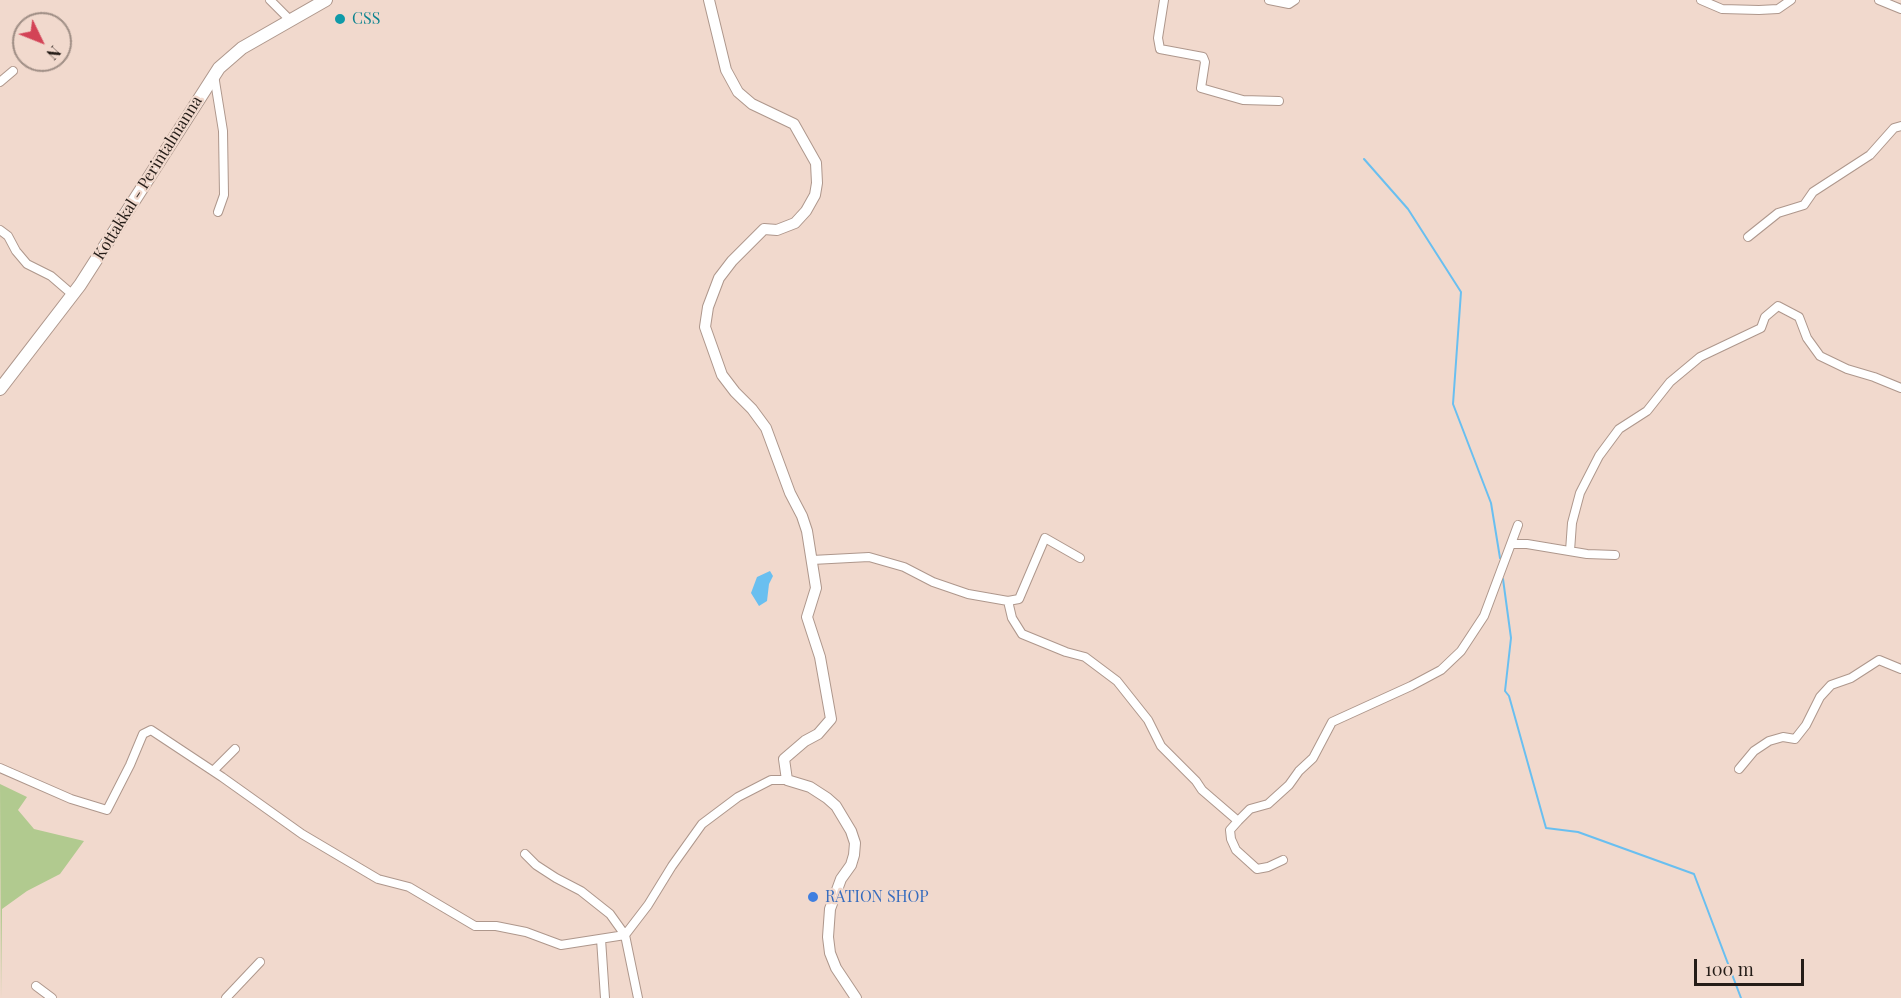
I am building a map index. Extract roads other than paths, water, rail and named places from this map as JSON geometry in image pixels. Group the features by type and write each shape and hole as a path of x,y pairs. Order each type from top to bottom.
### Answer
{"main road":[{"name":"Kottakkal - Perintalmanna","path":"0,389 73,295 219,68 242,48 326,0"}],"street":[{"path":"270,0 290,20"},
{"path":"709,0 726,70 738,92 752,104 794,124 816,163 817,183 806,211 795,223 777,230 764,229 732,261 719,278 708,307 705,327 723,375 735,392 753,409 766,428 790,493 802,516 812,560 816,588 807,617 820,657 831,719 818,734 805,741 784,759 787,780"},
{"path":"1164,0 1158,38 1160,49 1203,57 1205,62 1201,87 1244,100 1279,101"},
{"path":"1269,0 1289,4 1294,0"},
{"path":"1701,0 1722,9 1759,10 1778,9 1791,0"},
{"path":"1879,0 1896,5"},
{"path":"0,82 12,72"},
{"path":"214,75 223,141 224,195 218,213"},
{"path":"1748,237 1778,213 1803,205 1814,192 1870,155 1894,128 1901,126"},
{"path":"0,230 8,236 16,251 27,264 51,276 73,295"},
{"path":"1570,552 1572,523 1580,493 1599,456 1619,429 1647,411 1670,382 1700,357 1761,328 1765,317 1778,306 1799,317 1807,338 1820,356 1901,388"},
{"path":"1283,860 1257,869 1236,850 1230,830 1250,809 1268,804 1289,785 1299,771 1313,758 1332,722 1441,670 1461,651 1484,616 1518,525"},
{"path":"812,560 869,557 904,567 933,582 968,594 1008,602 1018,599 1045,538 1080,558"},
{"path":"1511,544 1615,555"},
{"path":"1008,602 1012,618 1022,634 1066,652 1085,657 1117,681 1148,720 1161,746 1202,790 1238,821"},
{"path":"1739,769 1754,751 1769,741 1783,737 1795,739 1806,725 1820,697 1831,685 1851,678 1879,660 1901,669"},
{"path":"0,768 71,799 107,810 143,734 151,730 302,834 378,879 409,887 475,926 496,926 526,932 561,945 626,935 702,824 746,793 771,780 787,780 810,787 836,806 851,831 855,843 851,865 841,879 830,909 828,937 830,953 836,968 856,998"},
{"path":"213,771 235,749"},
{"path":"525,854 536,865 581,891 610,914 626,935 638,998"},
{"path":"601,939 605,998"},
{"path":"226,998 260,962"},
{"path":"36,986 52,998"}],"water":[{"path":"770,571 773,576 769,584 767,601 759,606 751,593 757,577"}],"waterway":[{"path":"1364,159 1408,209 1461,292 1453,404 1491,503 1500,558"},
{"path":"1503,579 1511,638 1505,691 1509,696 1546,828 1578,832 1694,874 1741,998"}],"place":[{"name":"CSS","path":"340,19"},
{"name":"RATION SHOP","path":"813,897"}]}
